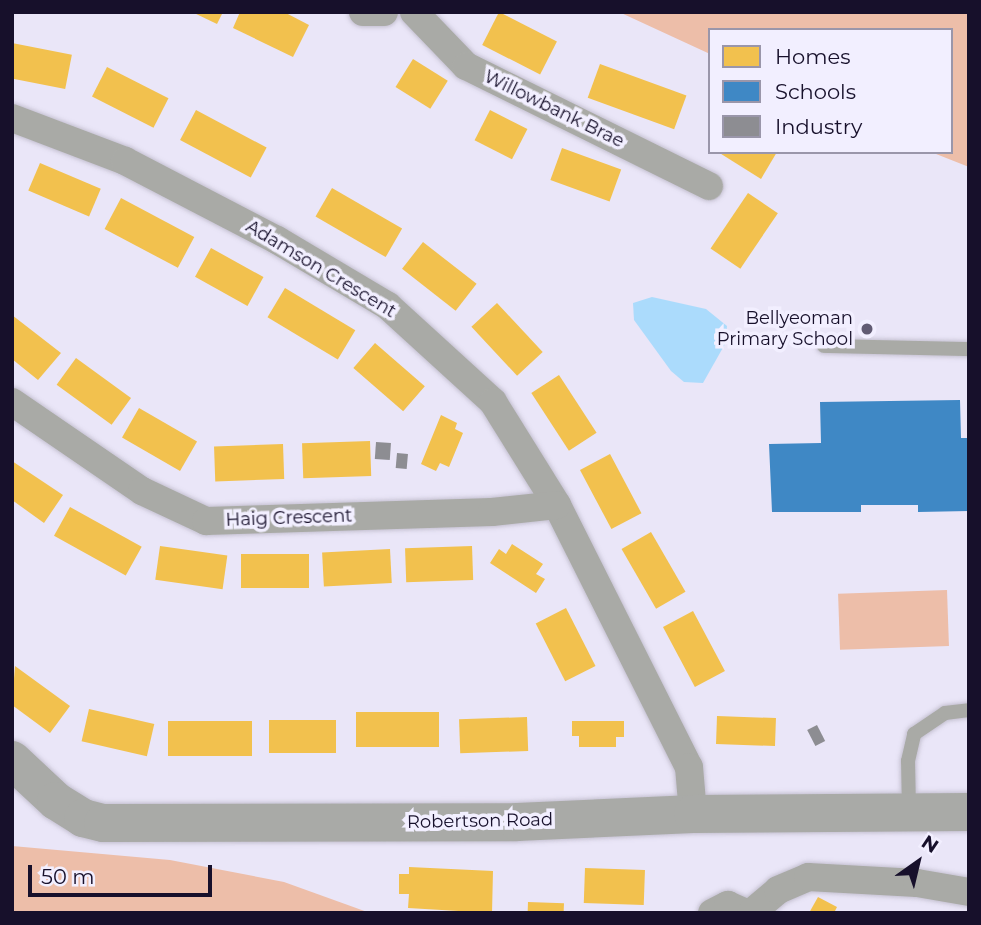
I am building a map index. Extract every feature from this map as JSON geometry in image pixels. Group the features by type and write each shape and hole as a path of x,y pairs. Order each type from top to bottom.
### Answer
{"street":[{"name":"Willowbank Brae","path":"414,12 466,66 709,186"},
{"name":"Adamson Crescent","path":"12,118 125,160 277,240 388,306 493,402 557,505 689,767 693,814"},
{"name":"Haig Crescent","path":"12,402 142,491 206,521 492,512 557,505"},
{"name":"Robertson Road","path":"12,760 55,801 83,818 103,823 517,822 693,814 969,812"},
{"path":"751,913 778,890 808,877 917,883 969,892"},
{"path":"712,913 728,905 746,913"}],"lane":[{"path":"824,346 969,349"},
{"path":"909,812 908,761 915,734 945,713 969,710"}],"shaded area":[{"path":"619,12 969,12 969,167 936,154 953,154 953,28 708,28 708,53"},
{"path":"947,590 949,646 840,650 838,594"},
{"path":"12,846 170,860 284,882 370,913 12,913"}],"water":[{"path":"652,297 706,309 727,326 725,344 703,383 684,382 671,371 634,320 633,303"}],"building: Homes":[{"path":"192,12 223,12 217,24"},
{"path":"240,12 284,12 309,25 293,57 233,28"},
{"path":"499,12 557,42 540,74 482,45"},
{"path":"12,43 72,55 65,89 12,79"},
{"path":"413,59 448,81 430,109 396,87"},
{"path":"600,64 686,95 674,129 588,98"},
{"path":"107,67 168,98 153,128 92,96"},
{"path":"196,110 267,148 251,178 180,140"},
{"path":"490,110 527,129 512,159 475,140"},
{"path":"562,148 621,170 610,201 550,180"},
{"path":"721,154 776,154 761,179"},
{"path":"40,163 101,189 89,216 28,191"},
{"path":"332,188 402,228 386,257 316,217"},
{"path":"748,193 778,213 740,269 711,249"},
{"path":"121,198 194,237 178,268 105,229"},
{"path":"423,242 477,284 456,311 402,269"},
{"path":"211,248 263,277 247,306 195,277"},
{"path":"285,288 355,330 338,359 267,317"},
{"path":"497,303 543,352 517,376 471,327"},
{"path":"12,315 61,353 38,380 12,359"},
{"path":"375,343 425,386 403,411 353,368"},
{"path":"76,358 131,398 112,425 57,385"},
{"path":"559,375 597,433 569,451 531,393"},
{"path":"139,408 197,442 180,471 122,437"},
{"path":"441,415 457,423 455,429 463,433 449,467 440,463 436,471 421,464"},
{"path":"370,441 371,476 303,478 302,443"},
{"path":"283,444 284,479 215,481 214,446"},
{"path":"610,454 641,513 611,529 580,470"},
{"path":"12,461 63,495 44,523 12,500"},
{"path":"70,507 142,547 126,576 54,536"},
{"path":"651,532 686,592 656,609 622,549"},
{"path":"512,544 543,564 536,574 545,579 536,593 490,563 499,549 506,554"},
{"path":"160,546 227,555 223,589 155,580"},
{"path":"472,546 473,580 406,582 405,548"},
{"path":"390,549 392,583 324,587 322,553"},
{"path":"241,554 309,554 309,588 241,588"},
{"path":"566,608 596,666 565,681 536,623"},
{"path":"693,611 725,671 695,687 663,627"},
{"path":"15,666 70,706 50,733 12,705"},
{"path":"89,709 154,724 147,756 82,741"},
{"path":"356,712 439,712 439,747 356,747"},
{"path":"717,716 776,718 775,746 716,744"},
{"path":"527,717 528,751 460,753 459,719"},
{"path":"269,720 336,720 336,753 269,753"},
{"path":"168,721 252,721 252,756 168,756"},
{"path":"572,721 624,721 624,737 616,737 616,747 579,747 579,736 572,736"},
{"path":"409,867 493,871 492,913 408,908 409,894 399,894 399,874 409,874"},
{"path":"585,868 645,870 644,905 584,903"},
{"path":"818,897 837,907 834,913 809,913"},
{"path":"528,902 564,903 564,913 528,913"}],"building: Schools":[{"path":"960,400 961,438 969,438 969,511 918,512 918,505 861,505 861,512 772,512 769,444 821,443 820,402"}],"building: Industry":[{"path":"376,442 391,443 390,460 375,459"},
{"path":"397,453 408,454 407,469 396,468"},
{"path":"817,725 825,741 815,746 807,730"}],"place":[{"name":"Bellyeoman Primary School","path":"867,329"}]}
